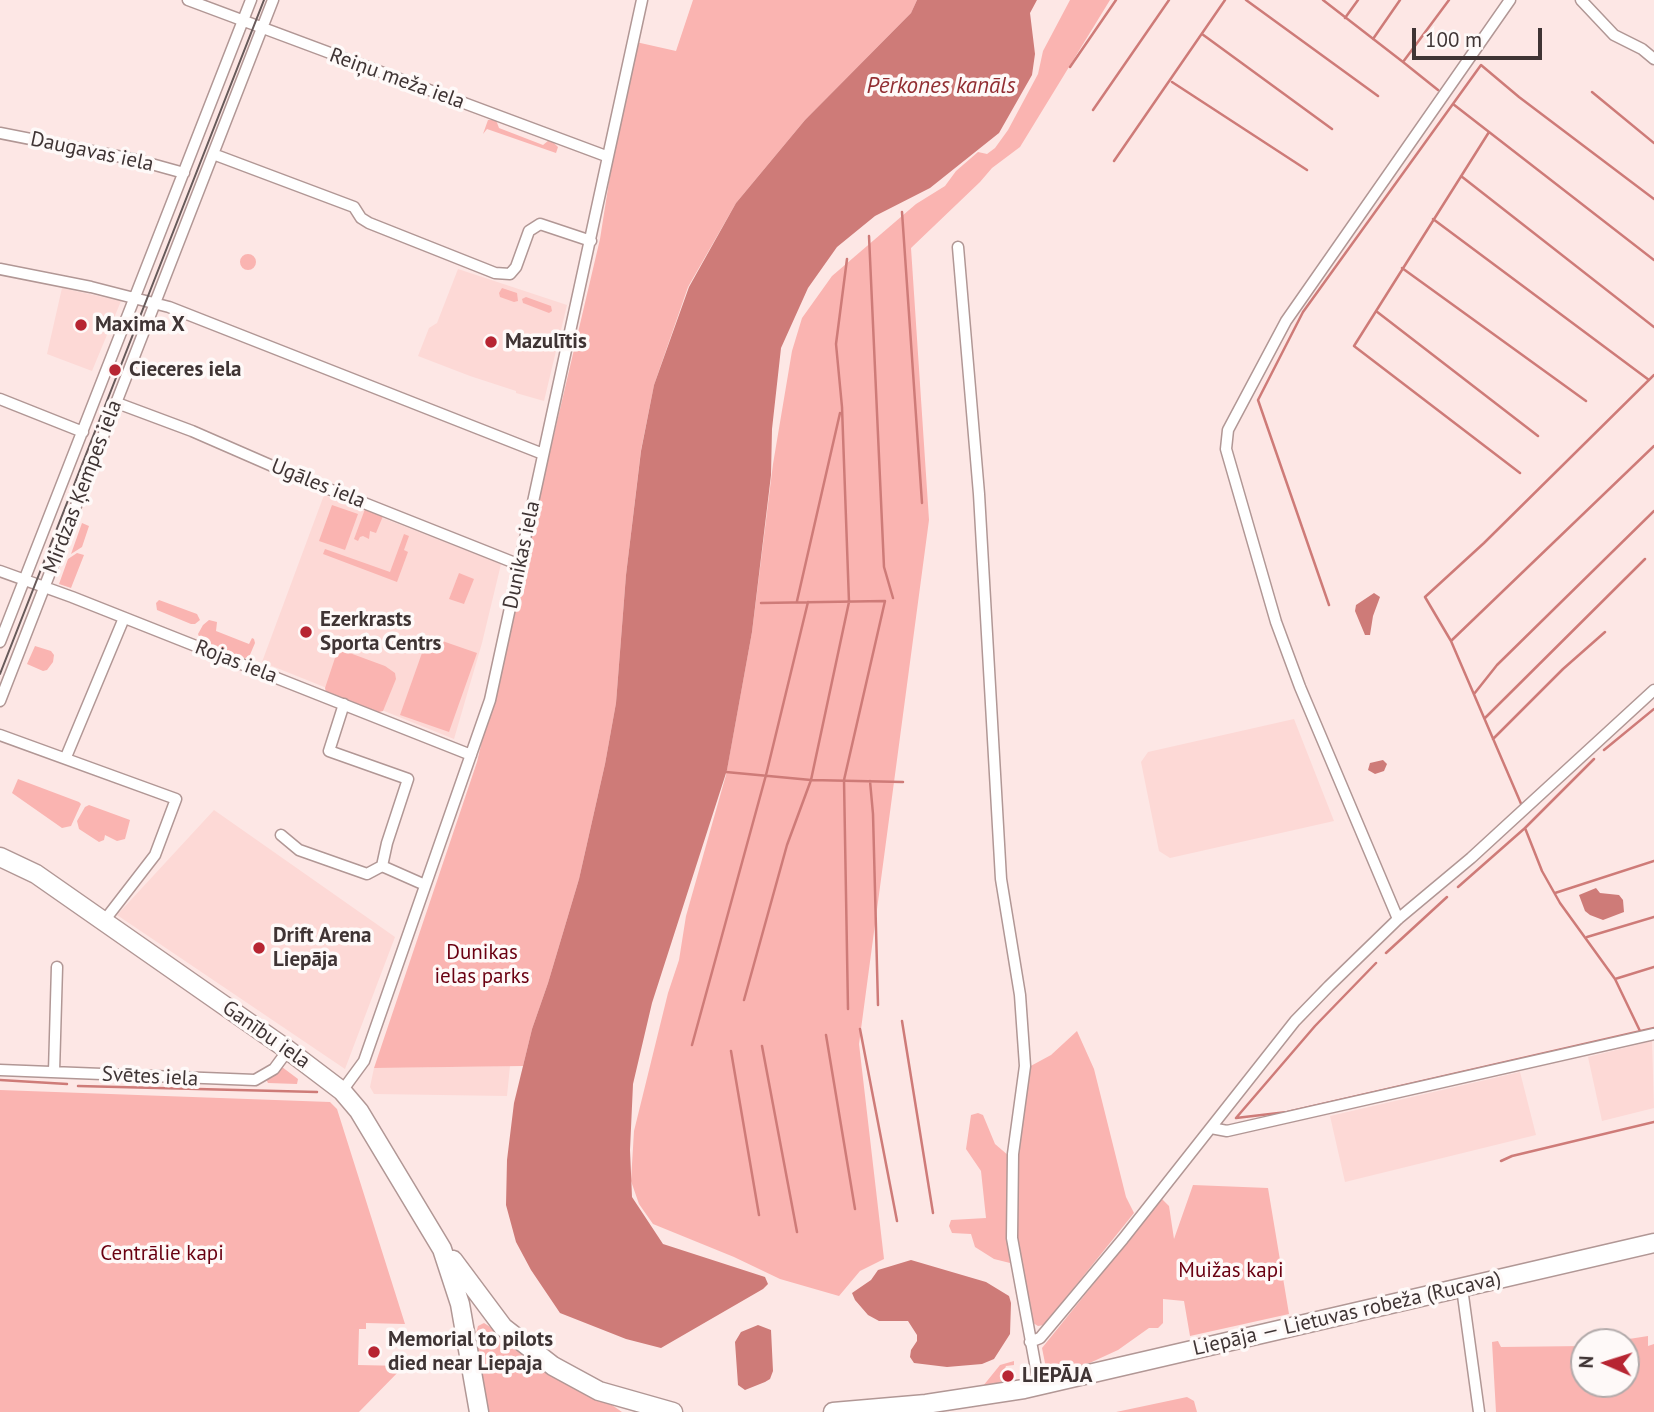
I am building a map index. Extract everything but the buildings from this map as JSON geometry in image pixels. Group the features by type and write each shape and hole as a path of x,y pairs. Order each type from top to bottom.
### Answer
{"highway":[{"name":"Ganību iela","path":"0,847 22,859 36,874"},
{"name":"Ganību iela","path":"0,857 36,874 288,1050 342,1091 359,1111 442,1248 503,1327 553,1366 599,1391 673,1412"},
{"name":"Liepāja — Lietuvas robeža (Rucava)","path":"833,1412 949,1401 1040,1385 1654,1243"},
{"name":"Ganību iela","path":"442,1248 456,1287 479,1412"},
{"path":"468,1343 471,1322 478,1318 489,1319 503,1327"},
{"path":"599,1391 630,1412"}],"street":[{"name":"Reiņu meža iela","path":"188,0 606,156"},
{"name":"Mirdzas Ķempes iela","path":"0,642 251,0"},
{"name":"Mirdzas Ķempes iela","path":"0,701 273,0"},
{"name":"Dunikas iela","path":"342,1091 364,1061 490,700 642,0"},
{"path":"1398,919 1318,730 1276,622 1226,449 1228,430 1286,321 1510,0"},
{"path":"1581,0 1614,35 1642,49 1654,60"},
{"name":"Daugavas iela","path":"0,133 137,160 184,173"},
{"path":"214,154 354,207 361,218 467,263 505,275 510,274 516,267 529,231 540,224 591,241"},
{"path":"958,247 979,494 1001,878 1020,995 1025,1066 1016,1122 1010,1220 1030,1342 1040,1385"},
{"path":"0,269 91,287 169,307 542,454"},
{"path":"0,399 82,432"},
{"name":"Ugāles iela","path":"117,404 192,431 286,472 520,565"},
{"name":"Rojas iela","path":"0,571 24,578 471,755"},
{"path":"66,757 124,618"},
{"path":"1030,1342 1040,1338 1124,1238 1295,1021 1398,919 1491,840 1654,690"},
{"path":"344,704 330,751 408,779 382,866"},
{"path":"0,735 176,799 155,855 104,921"},
{"path":"281,835 299,850 367,874 382,866"},
{"path":"382,866 425,885"},
{"path":"54,1072 57,967"},
{"path":"1211,1128 1227,1131 1654,1034"},
{"name":"Svētes iela","path":"0,1070 255,1080 274,1069 288,1050"},
{"path":"1462,1287 1479,1412"}],"shaded area":[{"name":"Mazulītis","path":"458,269 567,305 544,401 418,356 429,328 437,323"},
{"path":"62,288 121,301 92,371 47,354"},
{"path":"324,495 501,564 482,643 454,739 262,662"},
{"path":"1294,719 1334,821 1170,858 1159,851 1141,762 1148,752"},
{"path":"214,810 395,937 345,1069 117,915"},
{"path":"1652,1041 1654,1108 1602,1121 1588,1057"},
{"path":"510,1066 507,1096 374,1094 370,1087 374,1068"},
{"path":"1520,1072 1536,1135 1345,1182 1330,1116"}],"green space":[{"name":"Dunikas ielas parks","path":"693,0 917,0 911,13 805,120 736,203 688,287 654,385 641,450 626,575 616,703 605,764 579,879 523,1066 374,1068 477,762 600,239 614,150 636,42 676,51"},
{"path":"1070,0 1110,0 1020,147 992,168 911,248 929,520 859,1044 884,1259 860,1271 839,1296 780,1279 653,1224 639,1204 631,1181 634,1131 668,993 679,960 686,916 726,775 752,632 773,464 792,351 802,318 832,276 916,204 945,186 956,171 978,152 987,154 995,148 1008,130 1038,74 1043,51"},
{"path":"488,120 496,120 499,128 543,145 549,140 558,147 556,153 487,129 483,134"},
{"path":"248,254 254,256 254,268 248,270 242,268 240,262 242,256"},
{"path":"502,288 517,293 518,301 500,297"},
{"path":"526,297 551,306 552,311 549,313 523,303 522,299"},
{"path":"332,505 358,514 345,550 319,541"},
{"path":"365,509 383,516 376,533 370,531 369,539 363,536 358,541 354,539"},
{"path":"82,523 89,526 82,547 71,554"},
{"path":"404,534 409,536 404,550 408,552 397,582 323,554 325,549 390,572"},
{"path":"77,553 84,555 71,588 59,584 68,559"},
{"path":"459,573 474,579 464,604 449,599"},
{"path":"159,600 197,614 200,620 191,624 157,610 156,603"},
{"path":"209,620 217,622 216,631 249,644 252,638 254,639 249,657 241,659 202,644 198,634"},
{"path":"428,636 477,653 449,732 400,715"},
{"path":"35,646 51,651 54,655 47,670 43,671 27,664"},
{"path":"342,652 385,666 395,673 396,679 383,711 375,713 326,692 335,658"},
{"path":"18,779 79,802 81,804 71,826 62,828 12,793"},
{"path":"89,805 130,820 125,839 117,841 105,835 104,840 99,842 79,829 77,821"},
{"path":"1077,1031 1094,1069 1126,1197 1134,1213 1044,1325 1038,1326 1030,1321 1015,1239 1018,1154 1027,1068 1051,1055"},
{"path":"282,1067 298,1079 297,1084 268,1083 266,1079"},
{"name":"Centrālie kapi","path":"0,1090 330,1102 337,1109 405,1324 366,1323 366,1329 359,1329 358,1365 404,1366 359,1412 0,1412"},
{"path":"971,1115 983,1115 995,1144 1009,1156 1007,1237 1010,1263 994,1259 975,1247 971,1234 952,1233 949,1226 951,1220 986,1218 981,1171 966,1149"},
{"name":"Muižas kapi","path":"1193,1185 1268,1188 1289,1314 1190,1336 1184,1301 1163,1299 1163,1323 1158,1328 1149,1328 1118,1350 1070,1372 1047,1373 1042,1348 1162,1199 1169,1206 1174,1239"},
{"path":"484,1323 622,1412 484,1412 474,1341 478,1326"},
{"path":"1648,1336 1648,1346 1654,1344 1654,1412 1496,1412 1492,1342 1498,1341 1501,1347 1570,1346 1570,1398 1640,1398 1640,1337"},
{"path":"1014,1361 1014,1365 1006,1366 1004,1371 1006,1382 1015,1381 1016,1384 956,1393 953,1391 966,1391 983,1386 1000,1365"},
{"path":"1187,1397 1194,1401 1197,1412 1116,1412"}],"water":[{"name":"Pērkones kanāls","path":"917,0 1037,0 1030,13 1035,54 1032,75 999,133 930,188 875,216 837,247 808,288 781,348 772,429 771,475 752,632 727,770 652,1003 633,1084 630,1150 632,1197 663,1244 765,1277 768,1284 661,1348 626,1339 560,1313 531,1270 516,1242 506,1205 507,1160 514,1103 532,1029 579,879 605,764 616,703 626,575 641,451 654,385 689,287 736,203 805,120 911,13"},
{"path":"1374,593 1380,597 1370,635 1365,635 1355,611 1356,605"},
{"path":"1383,760 1387,764 1384,771 1375,774 1368,770 1370,763"},
{"path":"1596,888 1600,893 1619,895 1623,900 1624,912 1603,920 1585,911 1579,895"},
{"path":"911,1260 986,1282 1009,1296 1010,1334 994,1359 982,1364 947,1367 914,1363 910,1357 917,1335 908,1321 879,1321 868,1315 855,1300 852,1293 871,1280 878,1270"},
{"path":"758,1325 771,1330 773,1371 770,1379 745,1390 738,1385 735,1342 741,1332"}],"waterway":[{"path":"1070,67 1116,0"},
{"path":"1093,110 1169,0"},
{"path":"1114,161 1225,0"},
{"path":"1246,0 1378,96"},
{"path":"1323,0 1403,62 1449,0"},
{"path":"1345,18 1358,0"},
{"path":"1373,39 1400,0"},
{"path":"1202,34 1332,129"},
{"path":"1403,62 1438,90"},
{"path":"1329,605 1258,400 1303,312 1481,65 1654,199"},
{"path":"1172,82 1307,170"},
{"path":"1592,92 1654,143"},
{"path":"1453,104 1654,260"},
{"path":"1489,132 1354,346 1520,473"},
{"path":"1461,176 1654,327"},
{"path":"902,212 922,503"},
{"path":"1433,219 1649,380"},
{"path":"869,236 884,567 893,598"},
{"path":"744,1000 787,845 811,780 849,602 842,407 836,344 847,259"},
{"path":"1402,268 1586,401"},
{"path":"1376,311 1538,436"},
{"path":"1522,806 1451,641 1425,597 1484,543 1654,375"},
{"path":"797,601 840,413"},
{"path":"1451,641 1654,446"},
{"path":"1474,694 1497,665 1654,511"},
{"path":"1485,718 1645,559"},
{"path":"761,603 885,601 844,780 848,1009"},
{"path":"692,1045 766,775 808,602"},
{"path":"1493,739 1563,669 1605,632"},
{"path":"1604,750 1654,709"},
{"path":"1594,759 1525,828 1542,871 1560,903 1615,979 1640,1031"},
{"path":"726,772 811,780 903,782"},
{"path":"870,781 878,1005"},
{"path":"1458,887 1525,828"},
{"path":"1555,893 1654,861"},
{"path":"1386,953 1447,897"},
{"path":"1587,937 1654,917"},
{"path":"1376,963 1315,1026 1236,1118 1287,1112 1654,1028"},
{"path":"1615,979 1654,967"},
{"path":"902,1021 933,1213"},
{"path":"860,1029 897,1221"},
{"path":"826,1035 855,1209"},
{"path":"762,1046 797,1232"},
{"path":"731,1051 759,1215"},
{"path":"0,1080 67,1084"},
{"path":"78,1086 317,1092"},
{"path":"1501,1161 1512,1156 1654,1122"}],"tram line":[{"path":"0,674 264,0"}],"place":[{"name":"Maxima X","path":"81,325"},
{"name":"Mazulītis","path":"491,342"},
{"name":"Cieceres iela","path":"115,370"},
{"name":"Ezerkrasts Sporta Centrs","path":"306,632"},
{"name":"Drift Arena Liepāja","path":"259,948"},
{"name":"Memorial to pilots died near Liepaja","path":"374,1352"},
{"name":"LIEPĀJA","path":"1008,1376"}]}
